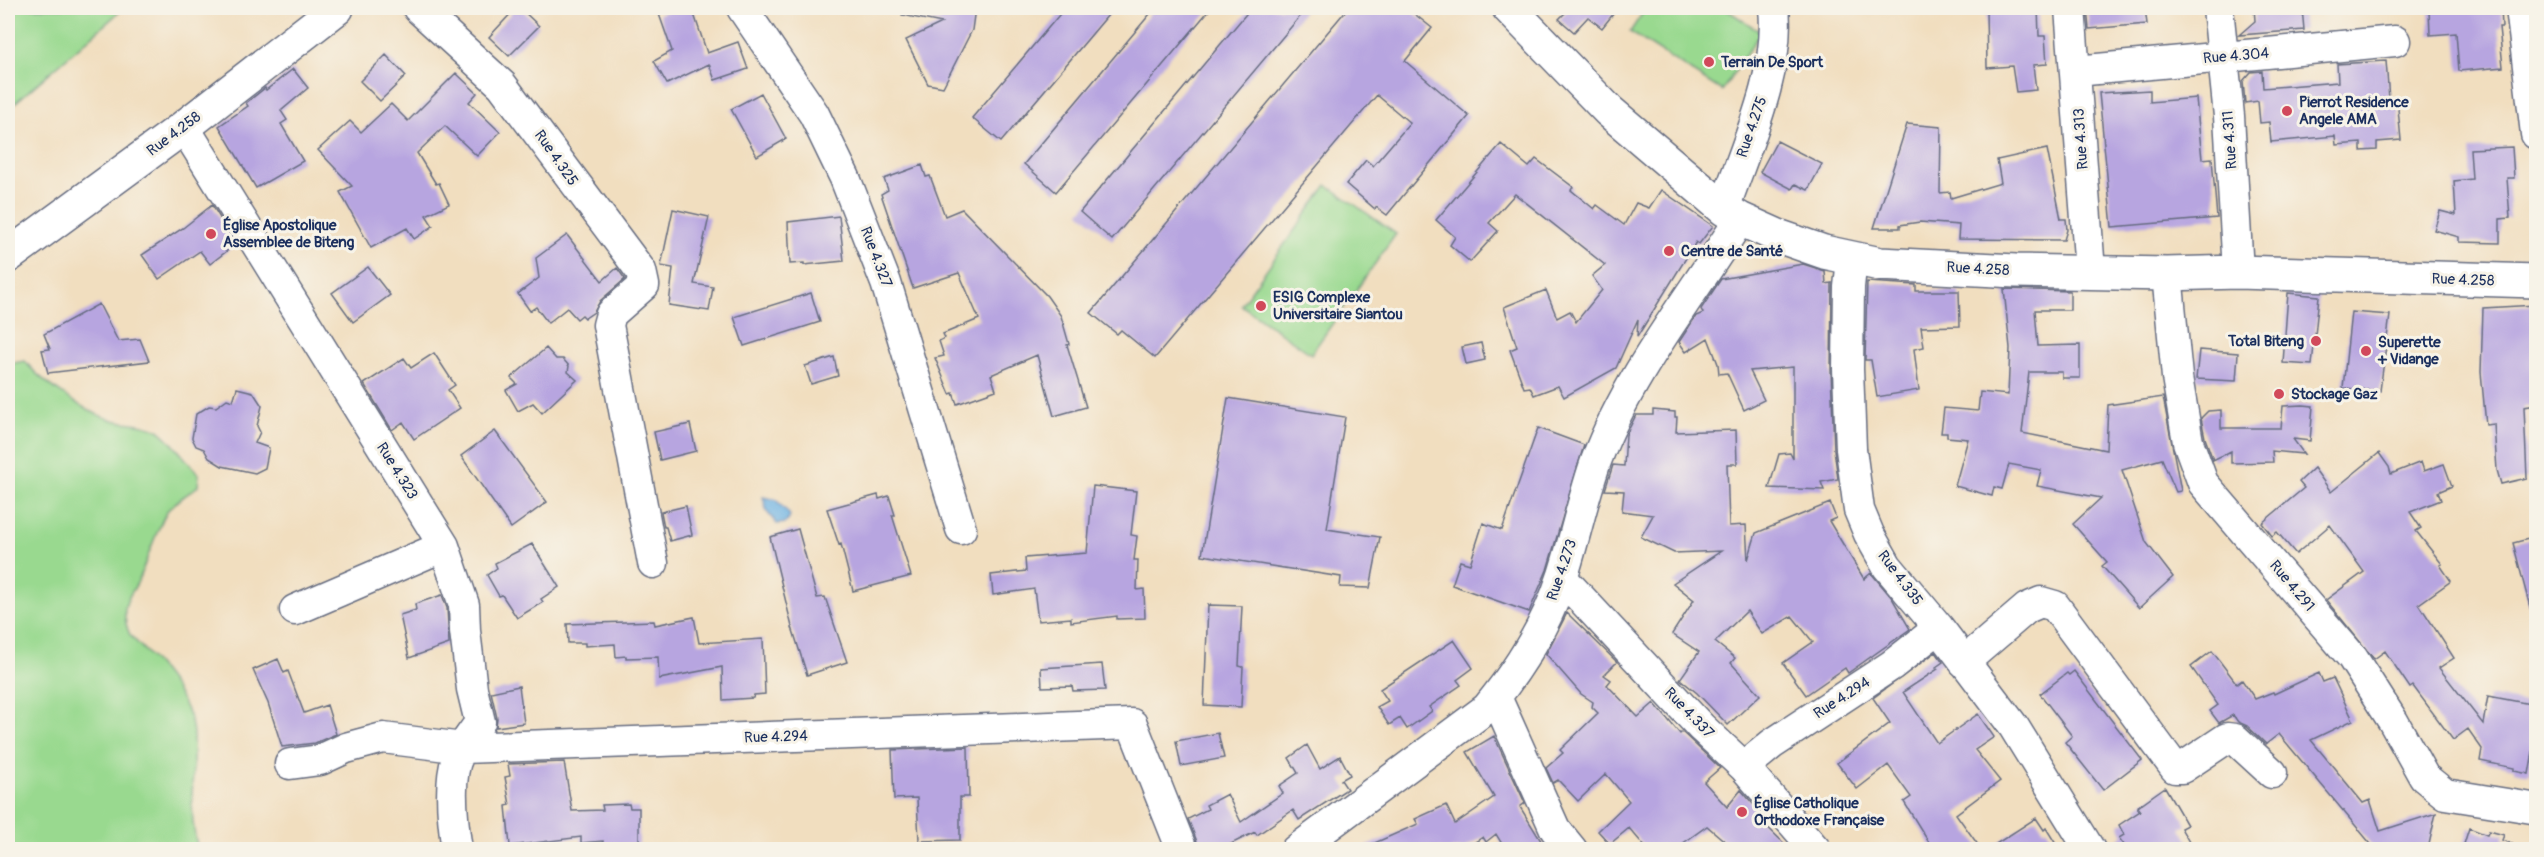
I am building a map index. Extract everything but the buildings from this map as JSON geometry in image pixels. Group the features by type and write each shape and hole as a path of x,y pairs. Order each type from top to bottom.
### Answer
{"highway":[{"name":"Rue 4.258","path":"8,256 184,127 337,8"},
{"name":"Rue 4.258","path":"1509,8 1609,111 1732,214 1778,236 1852,259 1881,264 1978,269 2167,274 2238,272 2536,281"}],"street":[{"name":"Rue 4.325","path":"417,8 502,85 585,200 641,271 644,285 608,320 609,337 652,563"},
{"name":"Rue 4.327","path":"742,8 814,114 846,178 886,283 961,529"},
{"name":"Rue 4.275","path":"1732,214 1773,53 1774,8"},
{"name":"Rue 4.313","path":"2070,8 2090,271"},
{"name":"Rue 4.311","path":"2218,8 2229,116 2238,272"},
{"path":"2521,8 2536,134"},
{"name":"Rue 4.304","path":"2076,71 2395,41"},
{"name":"Rue 4.323","path":"184,127 444,546 464,605 472,689 480,722 457,756 453,785 457,849"},
{"name":"Rue 4.273","path":"1296,849 1486,708 1510,680 1531,648 1562,578 1596,461 1650,354 1710,268 1732,214"},
{"name":"Rue 4.335","path":"1852,259 1849,287 1848,369 1851,449 1859,510 1887,566 1939,628 2014,727 2090,849"},
{"name":"Rue 4.291","path":"2167,274 2177,377 2188,442 2203,483 2352,657 2393,721 2424,777 2445,794 2532,808"},
{"path":"296,610 444,546"},
{"name":"Rue 4.337","path":"1562,578 1701,727 1744,767 1816,849"},
{"path":"1964,662 2027,608 2041,602 2055,606 2175,768 2182,768 2227,738 2235,739 2272,773"},
{"name":"Rue 4.294","path":"1744,767 1772,744 1892,664 1939,628"},
{"path":"1496,696 1555,829 1572,849"},
{"name":"Rue 4.294","path":"290,764 320,759 346,748 383,738 463,748 1132,724 1182,849"}],"green space":[{"path":"8,8 124,8 8,109"},
{"name":"Terrain De Sport","path":"1646,8 1724,8 1761,32 1722,91 1630,32"},
{"path":"1327,185 1396,234 1311,354 1241,305"},
{"path":"25,361 53,387 91,411 113,420 158,430 168,438 199,474 198,486 168,509 125,608 130,635 170,681 179,694 191,722 193,820 198,849 8,849 8,364"}],"water":[{"path":"763,497 777,500 790,516 787,522 777,524 767,512"}],"place":[{"name":"Terrain De Sport","path":"1709,62"},
{"name":"Pierrot Residence Angele AMA","path":"2287,111"},
{"name":"Église Apostolique Assemblee de Biteng","path":"211,234"},
{"name":"Centre de Santé","path":"1669,251"},
{"name":"ESIG Complexe Universitaire Siantou","path":"1261,306"},
{"name":"Total Biteng","path":"2316,341"},
{"name":"Superette + Vidange","path":"2366,351"},
{"name":"Stockage Gaz","path":"2279,394"},
{"name":"Église Catholique Orthodoxe Française","path":"1742,812"}]}
